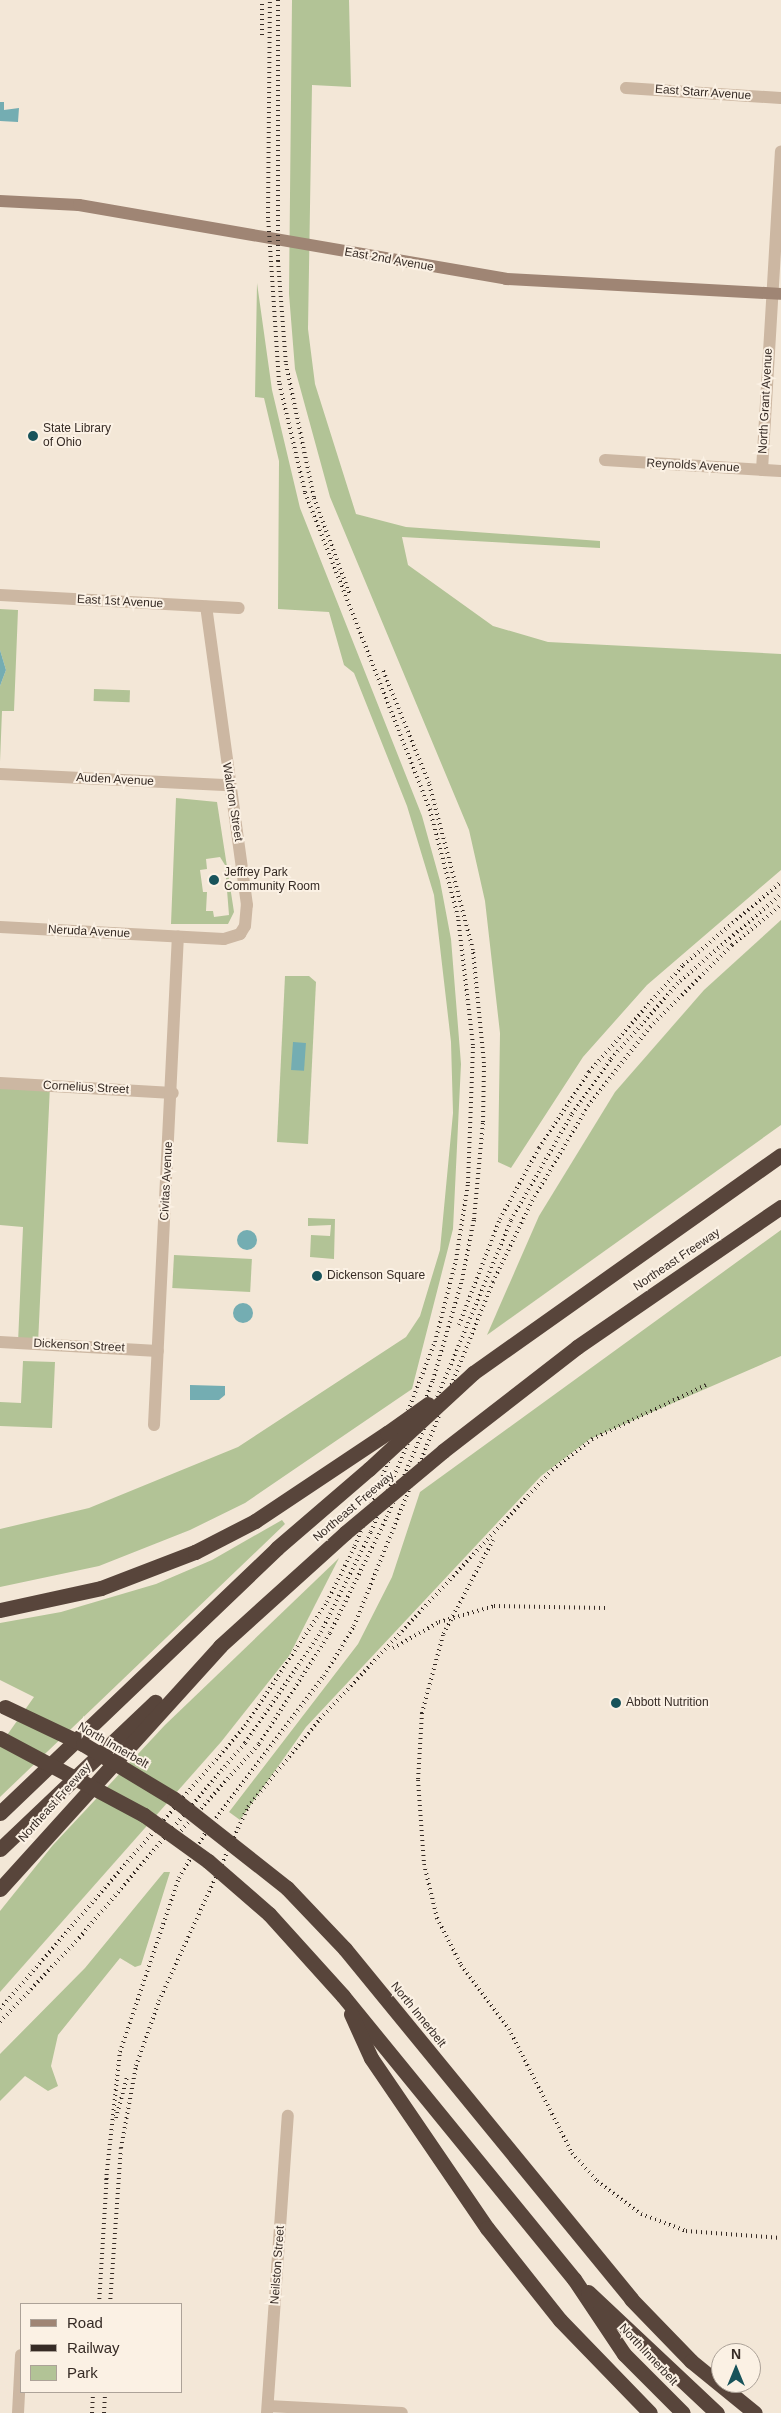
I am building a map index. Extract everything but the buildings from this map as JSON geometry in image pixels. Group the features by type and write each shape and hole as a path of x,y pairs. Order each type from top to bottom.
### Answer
{"highway":[{"name":"Northeast Freeway","path":"0,1812 250,1573 369,1470 473,1373 781,1155"},
{"name":"Northeast Freeway","path":"0,1889 220,1646 345,1533 443,1451 577,1347 781,1207"},
{"path":"0,1610 100,1588 195,1552 272,1510 473,1373"},
{"path":"0,1849 90,1760 220,1646"},
{"name":"North Innerbelt","path":"3,1706 83,1744 174,1799 287,1888 345,1949 631,2299 691,2362 755,2413"},
{"name":"North Innerbelt","path":"0,1738 80,1776 144,1815 208,1861 269,1914 343,1996 574,2279 624,2354 683,2413"},
{"path":"343,1996 371,2058 452,2180 560,2320 650,2413"},
{"path":"574,2279 717,2413"}],"street":[{"name":"East Starr Avenue","path":"626,88 781,98"},
{"name":"North Grant Avenue","path":"762,470 777,294 781,152"},
{"name":"East 2nd Avenue","path":"0,201 78,205 506,279 777,294"},
{"name":"Reynolds Avenue","path":"606,460 781,471"},
{"name":"East 1st Avenue","path":"0,595 239,608"},
{"name":"Waldron Street","path":"178,937 233,938 248,919 206,606"},
{"name":"Auden Avenue","path":"0,774 229,786"},
{"name":"Neruda Avenue","path":"0,927 178,937"},
{"name":"Civitas Avenue","path":"154,1425 172,1093 178,937"},
{"name":"Cornelius Street","path":"0,1083 172,1093"},
{"name":"Dickenson Street","path":"0,1342 158,1351"},
{"name":"Neilston Street","path":"267,2410 288,2116"},
{"path":"18,2413 20,2374"},
{"path":"267,2410 402,2413"}],"green space":[{"path":"292,0 349,0 351,87 312,85 308,329 315,384 356,514 406,527 600,541 600,548 402,537 408,565 493,626 548,642 781,654 781,870 647,985 583,1057 511,1168 498,1162 500,1033 485,901 469,830 330,497 295,369 289,294"},
{"path":"257,283 272,390 300,508 422,816 440,881 451,939 461,1064 453,1229 412,1389 245,1503 190,1530 99,1566 0,1587 0,1529 89,1508 238,1447 406,1337 420,1316 440,1250 453,1113 451,1042 434,895 407,806 354,673 344,665 329,612 278,609 279,461 264,398 255,397"},
{"path":"0,609 18,610 14,711 2,711 0,762 0,686 6,670 0,650"},
{"path":"94,689 130,690 130,702 94,701"},
{"path":"176,798 217,802 234,912 228,924 171,924","holes":["220,857 225,865 229,915 214,917 213,911 206,911 207,892 203,892 200,870 207,869 206,859"]},
{"path":"781,920 781,1125 487,1335 539,1216 615,1092 704,990"},
{"path":"285,976 309,976 316,982 308,1144 277,1142"},
{"path":"0,1083 50,1086 38,1344 18,1343 23,1227 0,1225"},
{"path":"308,1218 335,1219 334,1259 310,1257 311,1235 330,1236 331,1225 308,1226"},
{"path":"781,1230 781,1356 590,1439 541,1476 306,1727 240,1820 229,1812 358,1644 392,1577 420,1492"},
{"path":"174,1255 252,1259 250,1292 172,1288"},
{"path":"23,1361 55,1362 52,1428 0,1426 0,1402 21,1403"},
{"path":"282,1520 285,1524 0,1797 0,1745 34,1697 0,1680 0,1623 61,1612 156,1584 212,1560"},
{"path":"339,1558 289,1656 221,1742 0,1992 0,1911 53,1845 165,1725"},
{"path":"164,1872 170,1872 141,1965 135,1967 120,1958 58,2035 51,2066 58,2086 48,2091 25,2076 0,2101 0,2054 85,1968"}],"water":[{"path":"0,102 4,102 4,110 19,108 18,122 0,121"},
{"path":"0,650 6,670 0,686"},
{"path":"293,1042 306,1043 304,1071 291,1070"},
{"path":"247,1230 254,1233 257,1240 254,1247 247,1250 240,1247 237,1240 240,1233"},
{"path":"243,1303 250,1306 253,1313 250,1320 243,1323 236,1320 233,1313 236,1306"},
{"path":"190,1385 225,1386 225,1395 219,1400 190,1400"}],"railway":[{"path":"262,0 262,35"},
{"path":"0,2009 245,1726 327,1602 355,1546 435,1342 456,1260 468,1183 473,1045 458,917 430,810 305,492 279,382 268,218 270,0"},
{"path":"278,0 278,261 286,364 314,498 350,595"},
{"path":"79,1938 245,1743 321,1632 371,1532 410,1438 433,1380 462,1280 474,1219 483,1122 484,1063 473,950 429,783 382,668"},
{"path":"459,1325 500,1219 539,1148 589,1072 683,965 781,882"},
{"path":"171,1842 259,1744 330,1633 387,1517 511,1220 572,1114 611,1059 680,981 781,894"},
{"path":"106,2180 120,2052 179,1878 207,1830 324,1676 354,1626 493,1282 532,1201 588,1106 650,1027 732,945 781,905"},
{"path":"110,2303 121,2148 136,2066 159,2001 248,1807 320,1719 552,1470 592,1439 706,1385"},
{"path":"493,1540 443,1635 422,1713 418,1780 424,1864 437,1918 461,1965 509,2029 572,2153 597,2181 641,2214 686,2231 781,2238"},
{"path":"393,1648 439,1622 494,1606 605,1608"},
{"path":"0,2022 83,1934"},
{"path":"116,2118 127,2077"},
{"path":"99,2303 107,2175"},
{"path":"92,2413 93,2393"},
{"path":"104,2413 105,2393"}],"place":[{"name":"State Library of Ohio","path":"33,436"},
{"name":"Jeffrey Park Community Room","path":"214,880"},
{"name":"Dickenson Square","path":"317,1276"},
{"name":"Abbott Nutrition","path":"616,1703"}]}
